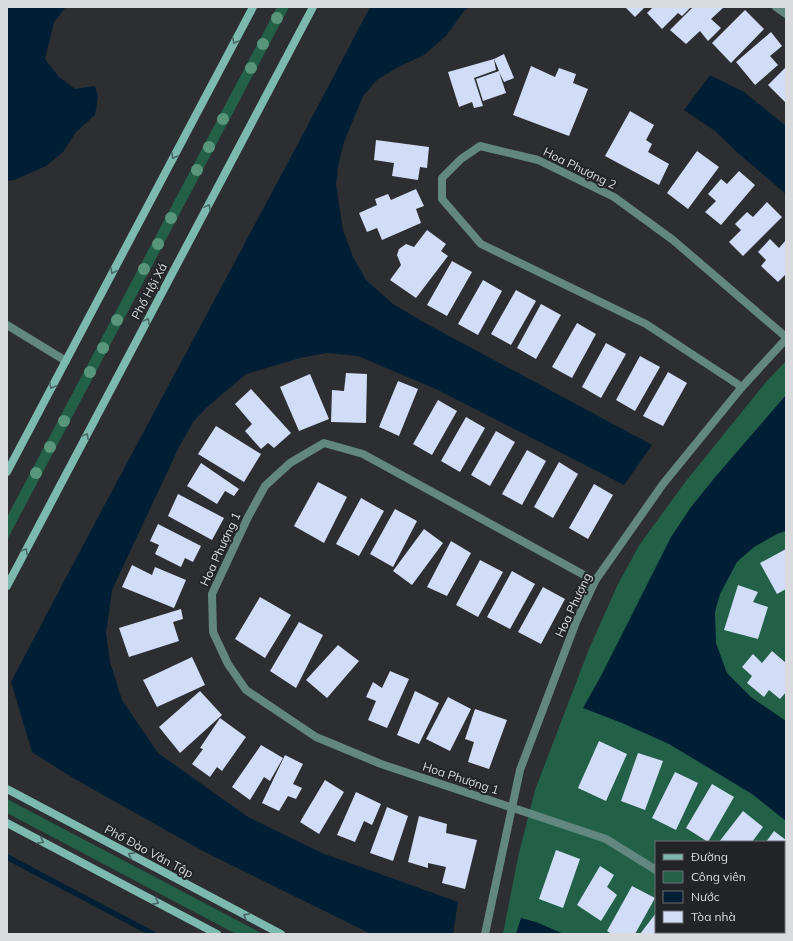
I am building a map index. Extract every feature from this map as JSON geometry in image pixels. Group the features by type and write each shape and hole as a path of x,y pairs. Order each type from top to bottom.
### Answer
{"main road":[{"path":"7,472 253,7"},
{"name":"Phố Hội Xá","path":"7,586 313,7"},
{"name":"Phố Đào Văn Tập","path":"7,789 281,934"},
{"path":"7,823 217,934"}],"street":[{"path":"776,7 786,14"},
{"name":"Hoa Phượng 2","path":"742,387 646,324 481,244 442,199 442,178 460,159 480,146 538,160 614,197 673,240 786,338"},
{"path":"7,325 66,361"},
{"name":"Hoa Phượng","path":"486,934 520,770 576,622 595,581 663,484 742,387 786,338"},
{"name":"Hoa Phượng 1","path":"595,581 364,454 324,443 290,463 265,486 248,517 212,594 213,632 228,664 246,690 316,737 381,764 606,839 655,869"}],"green space":[{"path":"277,7 289,7 7,540 7,517"},
{"path":"786,361 786,934 503,934 518,857 535,790 589,649 618,584 640,544 686,481 766,382"},
{"path":"7,799 263,934 236,934 7,813"}],"water":[{"path":"7,7 66,7 54,22 45,59 59,77 75,89 95,86 98,97 95,115 76,132 63,152 46,166 14,180 7,181"},
{"path":"370,7 469,7 464,11 446,36 424,55 398,67 378,79 363,96 344,142 339,161 336,184 343,230 353,257 366,280 393,304 427,324 652,445 624,485 438,390 358,356 327,353 300,358 246,374 206,408 193,422 179,447 112,590 106,633 110,662 122,700 158,753 248,817 322,853 458,902 453,934 371,934 203,851 73,778 32,752 11,682"},
{"path":"710,75 744,92 786,126 786,194 739,154 715,131 684,110"},
{"path":"786,395 786,531 777,534 754,547 737,562 720,594 715,612 716,643 727,673 751,697 786,721 786,821 752,794 669,744 622,723 583,708 602,674 671,537 691,507 716,476"},
{"path":"521,918 536,922 564,934 516,934"}],"building":[{"path":"625,7 645,7 635,17"},
{"path":"653,7 691,7 682,16 678,13 662,29 647,13"},
{"path":"693,7 724,7 711,19 721,28 708,41 700,31 686,44 670,30"},
{"path":"745,10 764,29 731,63 712,43"},
{"path":"771,32 782,46 770,56 778,65 755,85 736,62"},
{"path":"504,54 514,78 504,82 499,72 506,93 483,101 476,79 499,71 494,59"},
{"path":"494,59 496,70 474,78 483,106 474,108 472,102 459,107 448,72"},
{"path":"531,66 555,77 559,68 576,74 573,83 588,89 569,136 513,115"},
{"path":"786,67 786,103 768,85"},
{"path":"630,111 654,125 646,140 652,144 648,152 669,164 659,185 605,156"},
{"path":"376,140 429,147 427,168 420,167 418,180 392,176 394,163 374,160"},
{"path":"697,151 719,167 688,209 667,193"},
{"path":"739,171 755,185 721,225 705,212 716,201 708,194 721,179 727,184"},
{"path":"416,189 424,206 416,209 421,223 382,240 377,228 367,232 359,213 377,205 375,199 388,194 391,200"},
{"path":"767,202 782,217 743,256 729,242 741,230 735,224 747,212 753,217"},
{"path":"427,230 446,244 441,251 448,256 416,298 390,280 401,265 397,255 399,249 406,244 414,247"},
{"path":"770,239 779,248 786,240 786,274 778,282 761,266 766,260 758,252"},
{"path":"452,261 472,272 447,316 427,305"},
{"path":"483,280 502,291 478,335 458,324"},
{"path":"516,290 536,301 511,345 491,334"},
{"path":"541,304 561,315 536,359 517,348"},
{"path":"577,323 596,334 572,378 552,367"},
{"path":"606,343 626,354 601,398 582,387"},
{"path":"640,356 660,367 635,411 616,400"},
{"path":"668,372 687,383 663,426 643,416"},
{"path":"346,373 367,374 366,423 331,422 332,390 344,391"},
{"path":"310,374 329,419 299,431 280,387"},
{"path":"398,381 418,389 399,436 379,427"},
{"path":"251,389 291,433 274,448 268,443 261,449 245,431 252,424 235,404"},
{"path":"438,400 457,411 432,455 413,444"},
{"path":"466,417 485,428 460,472 441,461"},
{"path":"216,426 261,454 244,482 198,454"},
{"path":"496,431 515,442 490,486 471,475"},
{"path":"527,450 546,461 522,505 502,494"},
{"path":"559,462 578,474 553,518 534,507"},
{"path":"201,463 239,489 234,496 225,491 217,504 187,486"},
{"path":"318,482 347,497 324,543 294,526"},
{"path":"594,484 613,495 588,539 569,528"},
{"path":"178,494 224,518 212,540 168,516"},
{"path":"361,498 384,511 359,556 336,544"},
{"path":"395,509 417,521 393,567 370,554"},
{"path":"158,524 201,546 193,562 185,558 181,567 155,554 159,545 150,541"},
{"path":"424,529 443,543 412,585 393,571"},
{"path":"451,541 471,553 447,596 427,587"},
{"path":"786,549 786,589 777,594 760,563"},
{"path":"480,560 503,572 478,617 456,605"},
{"path":"132,565 152,575 155,567 186,580 174,608 122,587"},
{"path":"512,571 535,584 510,629 487,617"},
{"path":"738,585 758,592 753,602 768,607 758,639 724,630"},
{"path":"543,587 565,599 541,644 518,632"},
{"path":"260,597 291,615 265,658 235,639"},
{"path":"181,609 183,619 173,622 179,641 129,657 119,628"},
{"path":"299,622 323,635 296,688 270,671"},
{"path":"338,645 359,661 327,698 306,680"},
{"path":"772,651 786,663 786,692 780,699 769,690 764,697 747,683 752,676 742,667 753,654 762,663"},
{"path":"192,657 205,685 157,707 143,680"},
{"path":"390,671 409,679 387,728 368,720 376,701 366,697 373,682 382,688"},
{"path":"200,691 222,715 180,753 159,727"},
{"path":"415,691 439,703 419,744 397,735"},
{"path":"448,697 471,709 450,751 426,739"},
{"path":"475,709 507,720 489,769 468,762 474,742 465,739"},
{"path":"220,718 246,737 222,771 217,767 210,777 192,764 203,749 200,748"},
{"path":"599,741 627,754 606,801 578,788"},
{"path":"261,745 283,758 270,781 264,777 250,800 232,787"},
{"path":"638,753 663,761 645,810 621,801"},
{"path":"285,755 303,764 293,784 302,788 296,799 288,796 279,811 262,803"},
{"path":"675,772 698,783 676,830 652,818"},
{"path":"325,780 344,792 319,834 300,822"},
{"path":"712,784 734,797 709,841 686,828"},
{"path":"356,792 381,804 372,825 364,821 355,842 337,835"},
{"path":"387,807 408,816 393,861 370,853"},
{"path":"743,811 763,827 753,841 720,841"},
{"path":"419,816 447,824 446,833 477,840 465,889 442,883 446,867 428,863 428,868 408,862"},
{"path":"774,831 786,840 785,860 785,841 767,841"},
{"path":"556,850 580,859 563,908 539,899"},
{"path":"600,866 614,875 607,887 617,895 601,921 577,905"},
{"path":"786,878 786,914 785,913"},
{"path":"632,886 655,898 635,934 612,934 607,931"},
{"path":"655,914 655,933 674,933 673,934 640,934"},
{"path":"704,933 705,934 689,934"}],"waterway":[{"path":"7,857 153,934"}]}
